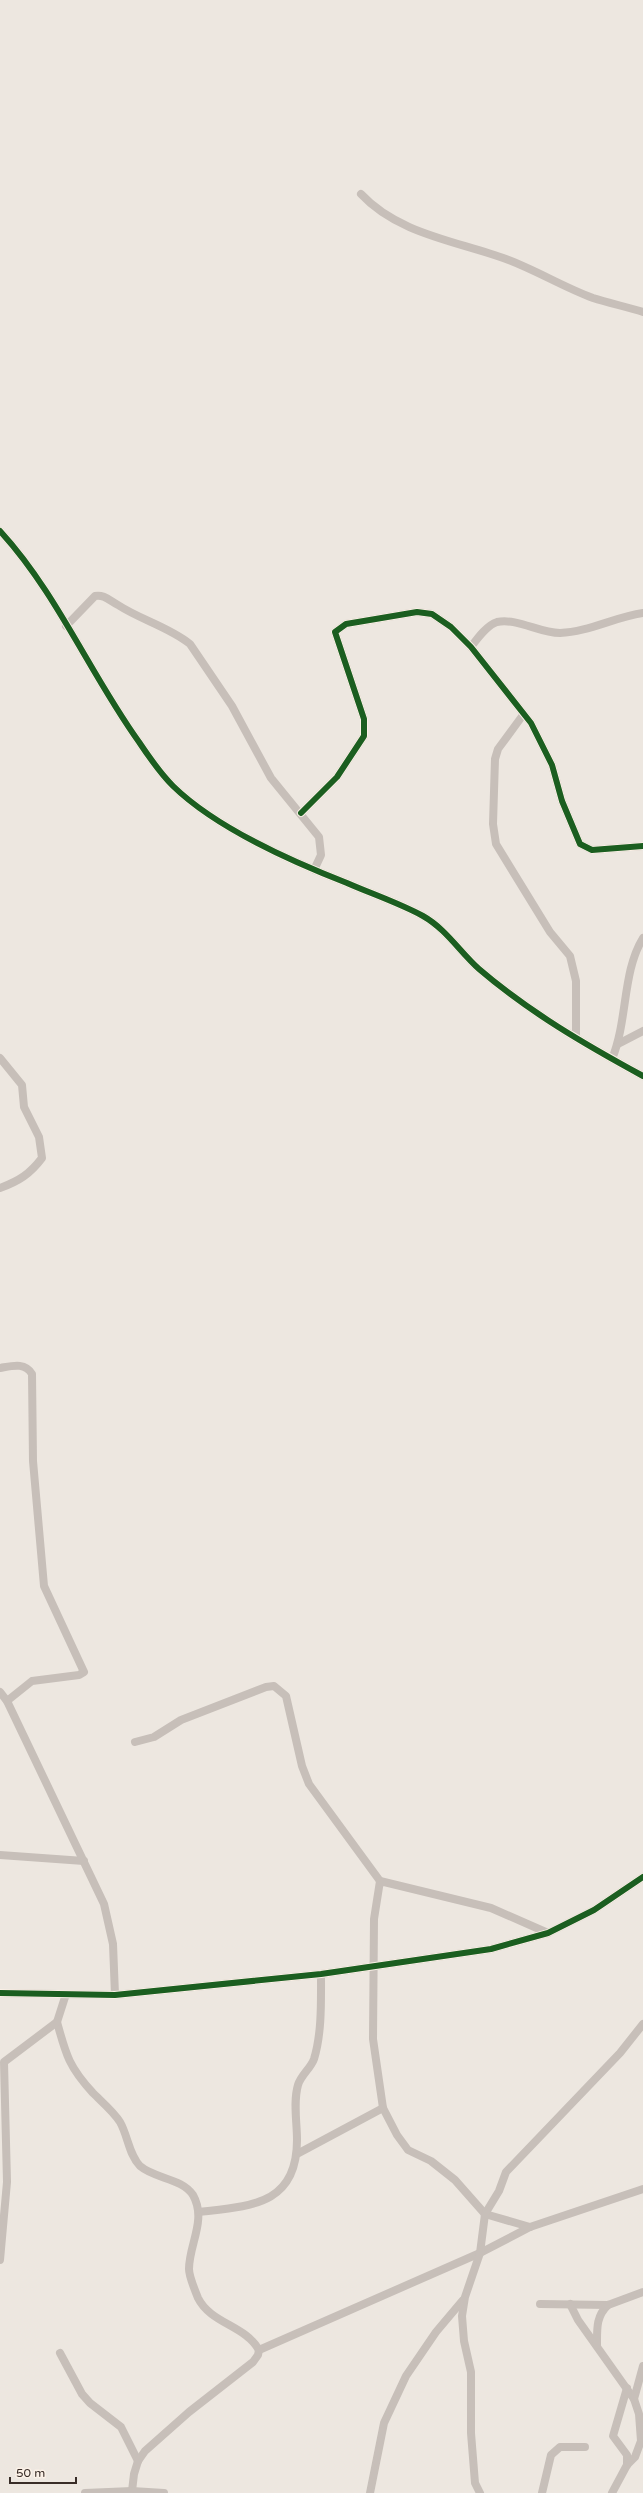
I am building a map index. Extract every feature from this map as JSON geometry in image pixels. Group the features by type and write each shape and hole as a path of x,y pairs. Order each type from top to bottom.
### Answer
{"street":[{"path":"361,194 383,215 437,237 506,259 593,298 643,312"},
{"path":"0,531 42,585 121,717 172,786 233,829 314,870 423,916 449,936 478,968 532,1010 576,1038 643,1076"},
{"path":"66,626 95,596 103,596 132,615 180,636 190,644 232,706 271,778 319,837 322,848 318,864 314,870"},
{"path":"301,813 337,777 364,736 364,719 339,648 335,634 336,631 346,624 417,612 432,614 451,627 505,688 530,723 552,765 562,801 580,844 592,850 643,846"},
{"path":"470,647 479,636 497,622 515,623 546,632 567,632 643,613"},
{"path":"523,715 498,749 495,759 494,837 504,859 524,886 550,932 570,956 576,981 576,1038"},
{"path":"612,1059 624,1022 632,962 643,938"},
{"path":"618,1044 643,1030"},
{"path":"0,1058 22,1085 24,1107 39,1137 42,1158 31,1173 16,1182 0,1188"},
{"path":"0,1368 21,1365 28,1368 32,1374 33,1462 44,1586 84,1672 79,1675 32,1681 7,1701"},
{"path":"135,1742 154,1737 181,1720 274,1686 286,1696 302,1766 309,1784 380,1881 491,1908 548,1933"},
{"path":"0,1692 7,1701 104,1904 110,1926 115,1964 115,1995"},
{"path":"0,1855 84,1861"},
{"path":"0,1993 115,1995 321,1974 491,1949 548,1933 594,1910 643,1877"},
{"path":"380,1881 374,1919 375,1967 373,2038 384,2108 397,2135 408,2150 432,2161 456,2180 485,2214 530,2227"},
{"path":"199,2212 238,2208 274,2194 284,2188 289,2179 297,2154 296,2103 298,2084 314,2060 321,2007 321,1974"},
{"path":"66,1994 58,2022 68,2061 84,2084 120,2121 133,2155 139,2165 147,2171 179,2184 192,2194 199,2212 189,2270 198,2298 206,2310 252,2340 259,2350"},
{"path":"0,2260 7,2182 2,2064 58,2022"},
{"path":"480,2493 476,2483 471,2433 471,2372 464,2341 462,2316 465,2297 480,2253 485,2214 499,2191 506,2172 620,2053 643,2024"},
{"path":"297,2154 384,2108"},
{"path":"132,2491 138,2461 145,2451 189,2412 253,2362 259,2350 480,2253 530,2227 643,2189"},
{"path":"598,2345 598,2320 601,2311 608,2305 643,2292"},
{"path":"370,2493 384,2423 406,2376 436,2332 465,2297"},
{"path":"540,2304 608,2305"},
{"path":"570,2304 578,2320 598,2345 634,2399 639,2414 641,2441 639,2456 627,2465 612,2493"},
{"path":"60,2353 82,2394 121,2427 138,2461"},
{"path":"634,2399 643,2366"},
{"path":"627,2388 614,2436 627,2455 627,2465"},
{"path":"542,2493 551,2454 560,2447 585,2447"},
{"path":"85,2493 132,2491 164,2493"}],"cycle path":[{"path":"0,531 39,581 121,716 151,759 168,781 190,801 210,816 279,854 423,916 439,927 479,969 518,1000 579,1040 643,1076"},
{"path":"301,813 337,777 364,736 364,719 335,632 346,624 417,612 432,614 451,627 471,647 531,723 552,765 562,801 580,844 592,850 643,846"},
{"path":"0,1993 115,1995 321,1974 491,1949 548,1933 594,1910 643,1877"}]}
